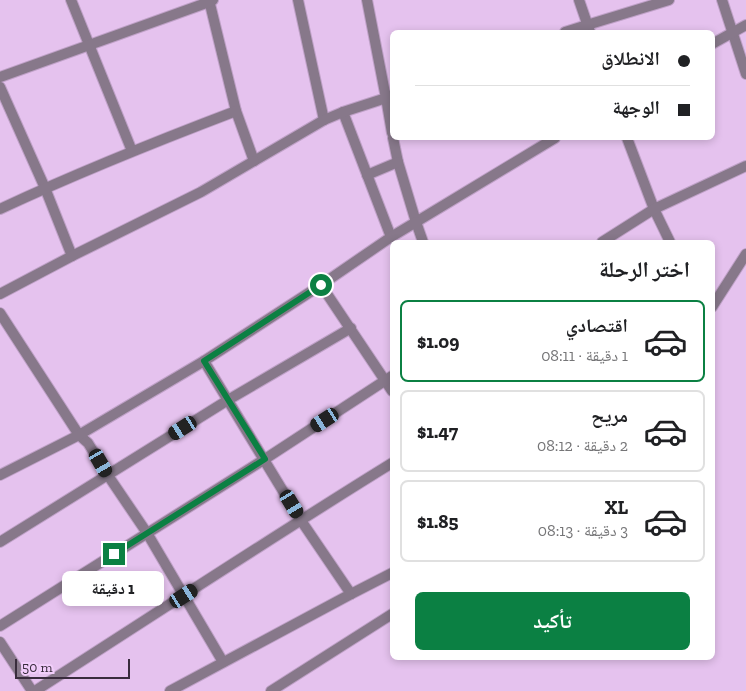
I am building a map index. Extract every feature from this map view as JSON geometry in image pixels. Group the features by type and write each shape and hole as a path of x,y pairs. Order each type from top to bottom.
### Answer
{"street":[{"path":"71,0 132,151"},
{"path":"298,0 324,120"},
{"path":"0,294 201,192 324,120 389,96 367,0"},
{"path":"579,0 589,28 669,0"},
{"path":"722,0 746,74"},
{"path":"0,77 210,1 236,111 254,161"},
{"path":"715,42 746,25"},
{"path":"0,88 45,188 72,256"},
{"path":"0,209 132,151 236,111"},
{"path":"343,112 391,237"},
{"path":"393,140 398,162 422,240"},
{"path":"0,475 79,435 204,361 391,237 552,140"},
{"path":"627,140 654,209 669,240"},
{"path":"367,175 398,162"},
{"path":"605,240 654,209 746,166"},
{"path":"715,302 746,254"},
{"path":"0,626 265,459 389,378 321,285"},
{"path":"0,313 79,435 88,443 147,533 223,662"},
{"path":"0,542 228,400 351,328"},
{"path":"204,361 300,519 351,594"},
{"path":"0,642 33,691 184,596 300,519 390,464"},
{"path":"170,691 390,574"},
{"path":"271,691 390,615"}],"route":[{"path":"114,554 265,459 204,361 321,285"}]}
